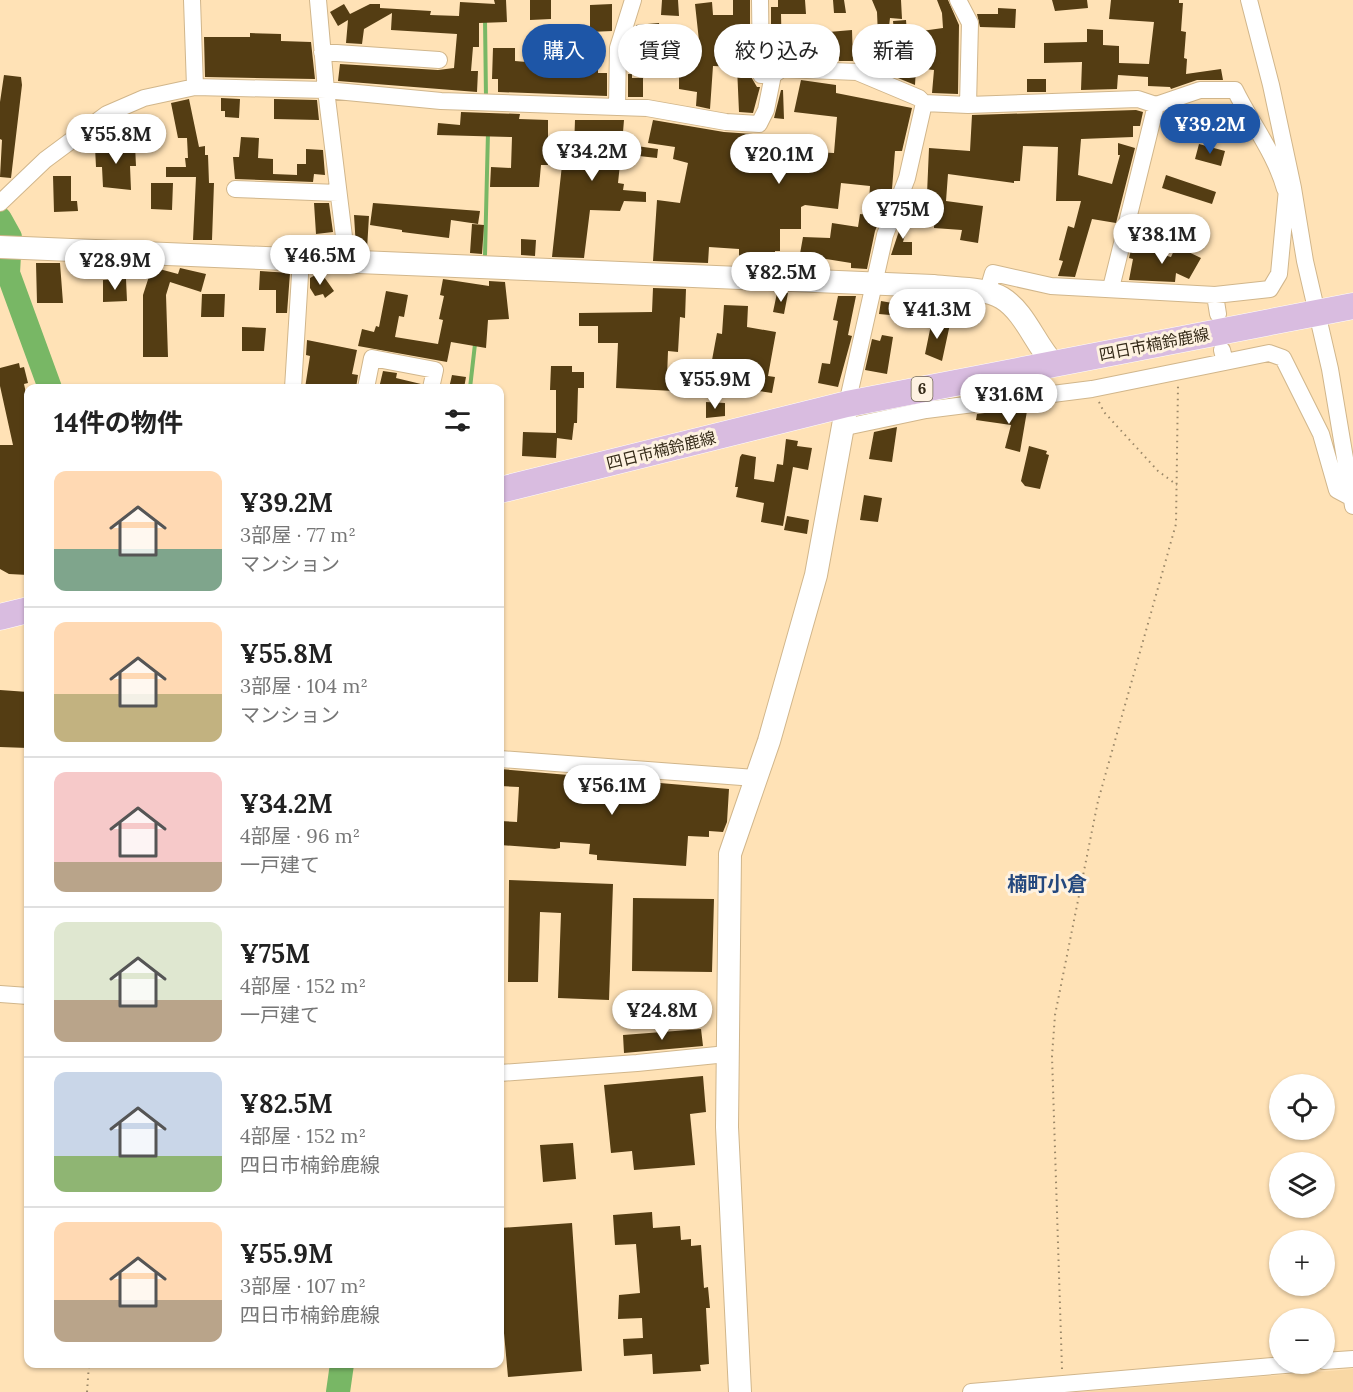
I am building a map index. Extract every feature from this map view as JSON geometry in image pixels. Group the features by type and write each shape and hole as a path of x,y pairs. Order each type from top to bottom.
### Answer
{"main road":[{"name":"四日市楠鈴鹿線","path":"504,489 844,416 1053,363 1351,307"},
{"path":"0,617 24,611"}],"street":[{"path":"192,0 195,87"},
{"path":"318,0 326,90 347,261"},
{"path":"617,107 618,48 633,0"},
{"path":"760,0 760,24"},
{"path":"958,0 970,23 968,105"},
{"path":"1249,0 1271,85 1289,188 1330,369 1352,502"},
{"path":"322,52 439,60"},
{"path":"840,71 857,72 919,98 924,103 968,105 1138,99 1156,105 1200,90 1235,90 1289,188 1279,274 1274,286 1257,293 1215,295 1042,285 993,273 987,292"},
{"path":"0,203 45,160 107,114 144,98 195,87 326,90 488,102 663,110 726,122 759,124 766,110 772,78"},
{"path":"740,1392 729,1190 727,1054 730,854 769,741 816,575 844,416 874,282 885,235 907,178 924,103"},
{"path":"1110,288 1156,105"},
{"path":"236,189 338,193"},
{"path":"8,248 874,282 987,292 1009,303 1041,351 1053,363"},
{"path":"293,384 301,259"},
{"path":"1215,295 1218,314"},
{"path":"844,416 926,410 1092,389 1178,371 1223,356 1269,353 1283,358 1321,434 1337,490 1352,502"},
{"path":"367,384 372,358 435,370 432,384"},
{"path":"504,759 755,778"},
{"path":"0,994 24,996"},
{"path":"504,1073 637,1064 727,1054"},
{"path":"1335,1360 1353,1359"},
{"path":"971,1392 1269,1366"}],"path":[{"path":"1064,1383 1060,1326 1052,1056 1055,1015 1098,801 1176,524 1178,371"},
{"path":"1092,389 1104,412 1125,436 1158,471 1177,485"},
{"path":"87,1392 88,1368"}],"shaded area":[{"path":"1353,1369 1353,1392 1081,1392 1294,1374 1335,1374 1335,1371"}],"building":[{"path":"494,0 506,0 507,22 479,23 479,47 473,47 471,71 478,71 477,92 338,81 340,64 438,70 454,68 457,34 391,30 392,13 364,29 362,44 346,43 348,20 338,26 330,12 344,4 350,14 370,4 380,4 380,8 431,11 430,15 459,16 460,2 495,4"},
{"path":"530,0 551,0 551,19 530,20"},
{"path":"662,0 678,0 679,16 661,15"},
{"path":"733,0 750,0 750,24 714,24 714,66 710,109 696,106 697,92 679,89 679,78 702,78 702,24 697,24 695,4 712,2 713,15 733,15"},
{"path":"778,0 805,0 806,14 781,14 781,24 771,24 771,7 778,7"},
{"path":"833,0 844,0 846,13 834,13"},
{"path":"872,0 901,0 902,19 890,18 889,24 878,24 877,12"},
{"path":"937,0 948,0 959,25 958,94 932,93 933,78 936,78 936,29 943,28 942,13"},
{"path":"1052,0 1087,0 1088,8 1055,11"},
{"path":"1111,0 1179,0 1179,3 1183,3 1181,31 1186,32 1184,58 1187,59 1186,74 1221,69 1223,80 1197,80 1171,89 1170,87 1148,86 1148,77 1118,75 1117,89 1081,90 1082,62 1044,63 1044,43 1087,42 1087,29 1103,30 1103,45 1119,46 1119,63 1149,64 1154,22 1109,19"},
{"path":"612,4 612,31 606,31 606,24 590,24 590,5"},
{"path":"998,8 1016,9 1015,28 980,27 977,14 998,14"},
{"path":"906,20 906,24 893,24 893,21"},
{"path":"852,30 852,61 840,61 840,31"},
{"path":"250,33 281,34 281,41 311,42 315,79 205,77 204,37 250,37"},
{"path":"493,48 515,48 515,61 522,62 522,78 606,78 607,73 607,96 498,92 498,79 492,79"},
{"path":"4,75 21,77 22,85 11,178 0,177 2,140 0,139 0,102"},
{"path":"628,78 643,78 643,97 628,97"},
{"path":"737,78 752,78 757,87 760,87 753,113 739,112"},
{"path":"898,78 915,78 915,85"},
{"path":"1027,79 1046,79 1046,92 1027,92"},
{"path":"801,80 836,85 836,93 912,108 902,151 895,151 892,189 875,231 867,269 851,268 851,263 820,258 820,267 798,265 803,237 830,238 832,223 858,227 860,214 868,215 870,186 841,183 838,209 805,205 801,207 801,229 780,229 780,251 775,251 775,265 739,264 739,249 709,247 708,263 653,261 657,200 680,203 688,163 673,159 675,147 648,143 653,120 724,132 753,134 750,168 771,172 771,150 834,153 837,117 794,112"},
{"path":"781,90 783,90 784,119 774,118"},
{"path":"221,98 240,99 239,118 225,117 225,111 221,111"},
{"path":"189,99 199,147 205,146 205,155 208,155 209,183 214,183 212,240 193,240 196,177 166,177 166,167 186,167 187,138 178,138 171,103"},
{"path":"274,99 317,100 319,120 274,119"},
{"path":"1185,106 1196,107 1197,131 1172,131 1172,111"},
{"path":"1136,110 1143,112 1140,126 1133,126 1133,137 1081,139 1078,175 1112,184 1120,155 1118,155 1118,143 1135,148 1116,223 1092,219 1075,277 1058,276 1063,261 1059,260 1068,226 1074,228 1081,201 1056,201 1058,147 1023,146 1020,181 1014,181 1014,183 948,174 946,201 983,206 978,243 960,240 962,230 934,228 934,224 930,224 930,217 926,217 929,148 970,151 972,115"},
{"path":"461,112 520,114 519,119 548,120 548,165 541,165 539,187 490,187 491,167 511,168 512,137 437,135 438,123 460,125"},
{"path":"575,120 624,120 622,144 658,149 657,158 621,154 618,183 624,184 623,190 646,192 646,202 624,201 620,211 590,210 584,258 552,257 562,165 567,165 569,148 574,149"},
{"path":"241,137 259,138 258,158 273,159 273,174 297,175 297,164 306,164 306,149 323,150 325,175 314,174 313,182 235,179 233,157 239,157"},
{"path":"1199,144 1225,151 1221,166 1195,159"},
{"path":"135,145 136,166 130,166 131,190 103,187 102,167 96,167 95,147"},
{"path":"1166,175 1216,192 1212,204 1162,188"},
{"path":"53,176 71,176 71,201 77,201 78,211 54,212"},
{"path":"151,183 173,183 172,210 151,209"},
{"path":"314,203 329,203 333,232 316,234"},
{"path":"373,203 480,211 478,224 451,220 449,238 370,225"},
{"path":"905,213 911,215 903,242 912,242 912,255 891,255"},
{"path":"354,215 369,216 367,249 356,248"},
{"path":"472,224 484,225 482,254 470,253"},
{"path":"521,239 536,240 535,256 521,255"},
{"path":"1132,246 1171,257 1176,246 1201,258 1189,279 1176,273 1175,282 1129,280 1133,259 1129,258"},
{"path":"36,263 60,263 63,303 37,303"},
{"path":"152,267 178,274 180,268 206,274 201,292 170,282 166,295 168,357 143,357 143,295"},
{"path":"260,271 290,273 287,313 276,313 276,290 259,290"},
{"path":"322,274 334,291 325,298 323,294 315,296 310,288 310,278"},
{"path":"126,279 127,301 103,302 103,280"},
{"path":"443,279 489,286 489,281 505,282 509,319 488,320 486,348 451,342 447,362 358,346 362,329 374,332 376,326 379,327 386,291 408,295 404,317 399,316 395,337 438,344 443,320 439,319 444,296 440,295"},
{"path":"653,288 686,289 685,318 680,317 678,352 668,351 667,377 693,378 693,392 616,388 618,343 598,343 598,326 579,326 579,313 652,312"},
{"path":"777,293 788,293 784,314 773,312"},
{"path":"202,294 225,294 224,317 201,317"},
{"path":"838,296 856,296 848,335 852,336 838,387 818,383 822,363 830,364 838,321 833,320"},
{"path":"905,298 925,299 923,318 879,314 881,301 904,305"},
{"path":"724,305 748,306 747,327 776,332 768,376 775,377 772,393 716,384 720,362 712,360 717,333 722,334"},
{"path":"932,320 950,324 942,361 925,354"},
{"path":"242,327 266,328 264,351 242,351"},
{"path":"882,335 893,337 887,374 865,370 872,339 880,341"},
{"path":"307,340 357,350 352,374 358,375 357,384 306,384 310,356 306,355"},
{"path":"19,363 20,368 24,367 28,383 24,384 24,575 9,574 0,569 0,445 13,445 0,386 0,368"},
{"path":"551,366 572,366 572,372 584,372 584,388 578,388 577,423 574,423 572,440 557,438 556,458 522,456 523,432 556,433 556,390 550,390"},
{"path":"383,371 397,373 396,378 421,384 380,384"},
{"path":"452,375 466,377 465,384 450,384"},
{"path":"706,402 725,403 725,416 706,418"},
{"path":"1015,409 1027,411 1020,452 1005,448 1011,425 976,420 977,414"},
{"path":"897,427 892,462 869,459 874,432"},
{"path":"786,439 798,441 797,446 812,448 808,470 793,467 783,526 761,522 764,503 736,497 738,487 735,487 742,454 756,457 754,479 774,482 777,464 783,465"},
{"path":"1029,446 1047,451 1046,454 1049,455 1040,489 1025,486 1021,481"},
{"path":"864,495 882,498 878,522 860,520"},
{"path":"787,516 809,520 807,534 784,530"},
{"path":"0,690 24,692 24,748 0,747"},
{"path":"504,769 729,789 727,822 723,832 709,831 709,837 688,836 686,866 597,860 597,855 589,854 590,844 560,842 560,848 555,849 504,845 504,821 517,822 519,787 504,786"},
{"path":"509,880 613,884 609,1000 558,998 561,913 540,912 538,982 508,982"},
{"path":"633,898 714,899 712,972 632,971"},
{"path":"701,1029 703,1046 624,1053 623,1035"},
{"path":"703,1076 706,1112 690,1114 695,1165 634,1170 632,1151 611,1153 604,1085"},
{"path":"573,1143 576,1179 543,1182 540,1145"},
{"path":"652,1212 653,1228 680,1226 681,1240 691,1239 691,1246 701,1245 704,1288 708,1287 710,1308 706,1308 709,1364 700,1365 701,1371 653,1374 652,1354 624,1356 623,1339 643,1338 642,1318 618,1319 619,1295 640,1293 636,1244 615,1245 613,1215"},
{"path":"572,1223 582,1371 508,1377 504,1333 504,1228"}],"waterway":[{"path":"485,19 486,98"},
{"path":"485,255 488,132"},
{"path":"0,219 10,237 8,273 49,384"},
{"path":"470,384 475,344"},
{"path":"338,1392 341,1368"}],"district":[{"name":"楠町小倉","path":"1047,884"}]}
